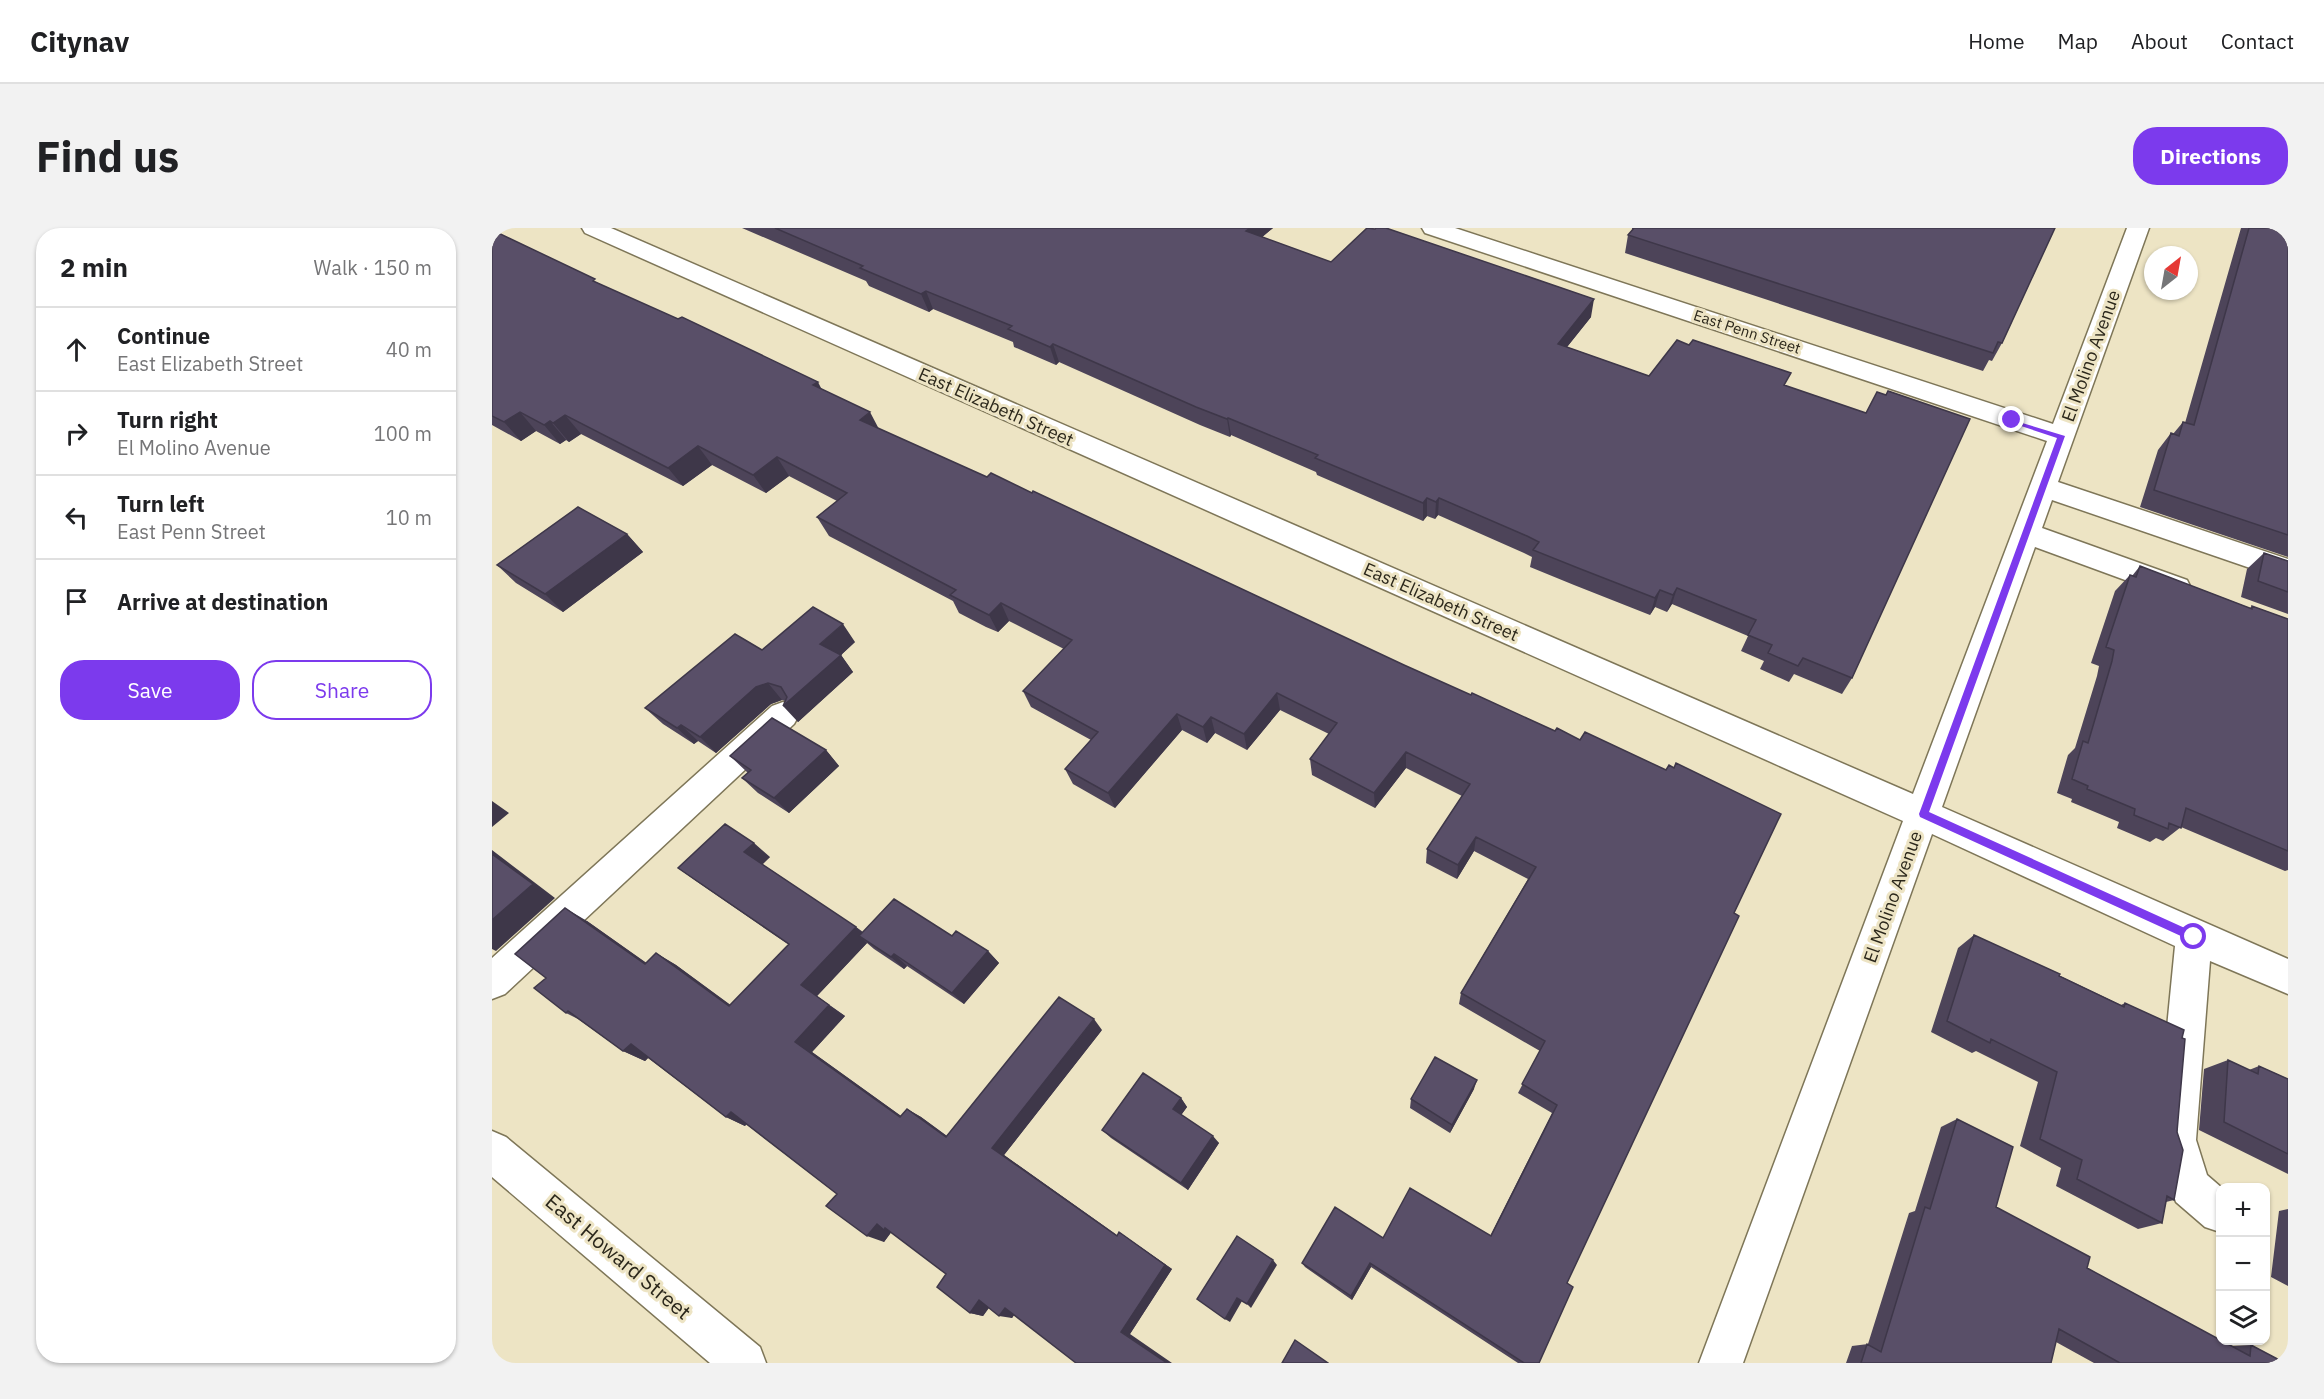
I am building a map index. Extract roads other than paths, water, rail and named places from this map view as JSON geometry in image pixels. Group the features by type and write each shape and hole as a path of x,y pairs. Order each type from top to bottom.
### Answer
{"street":[{"name":"East Elizabeth Street","path":"592,228 2288,977"},
{"name":"East Penn Street","path":"1432,228 1479,235 2061,436"},
{"name":"El Molino Avenue","path":"1721,1363 2138,228"},
{"path":"2043,487 2288,570"},
{"path":"2026,533 2202,597"},
{"path":"492,982 783,715"},
{"path":"2194,937 2176,1140 2190,1188 2216,1209"},
{"name":"East Howard Street","path":"492,1151 744,1363"}]}
